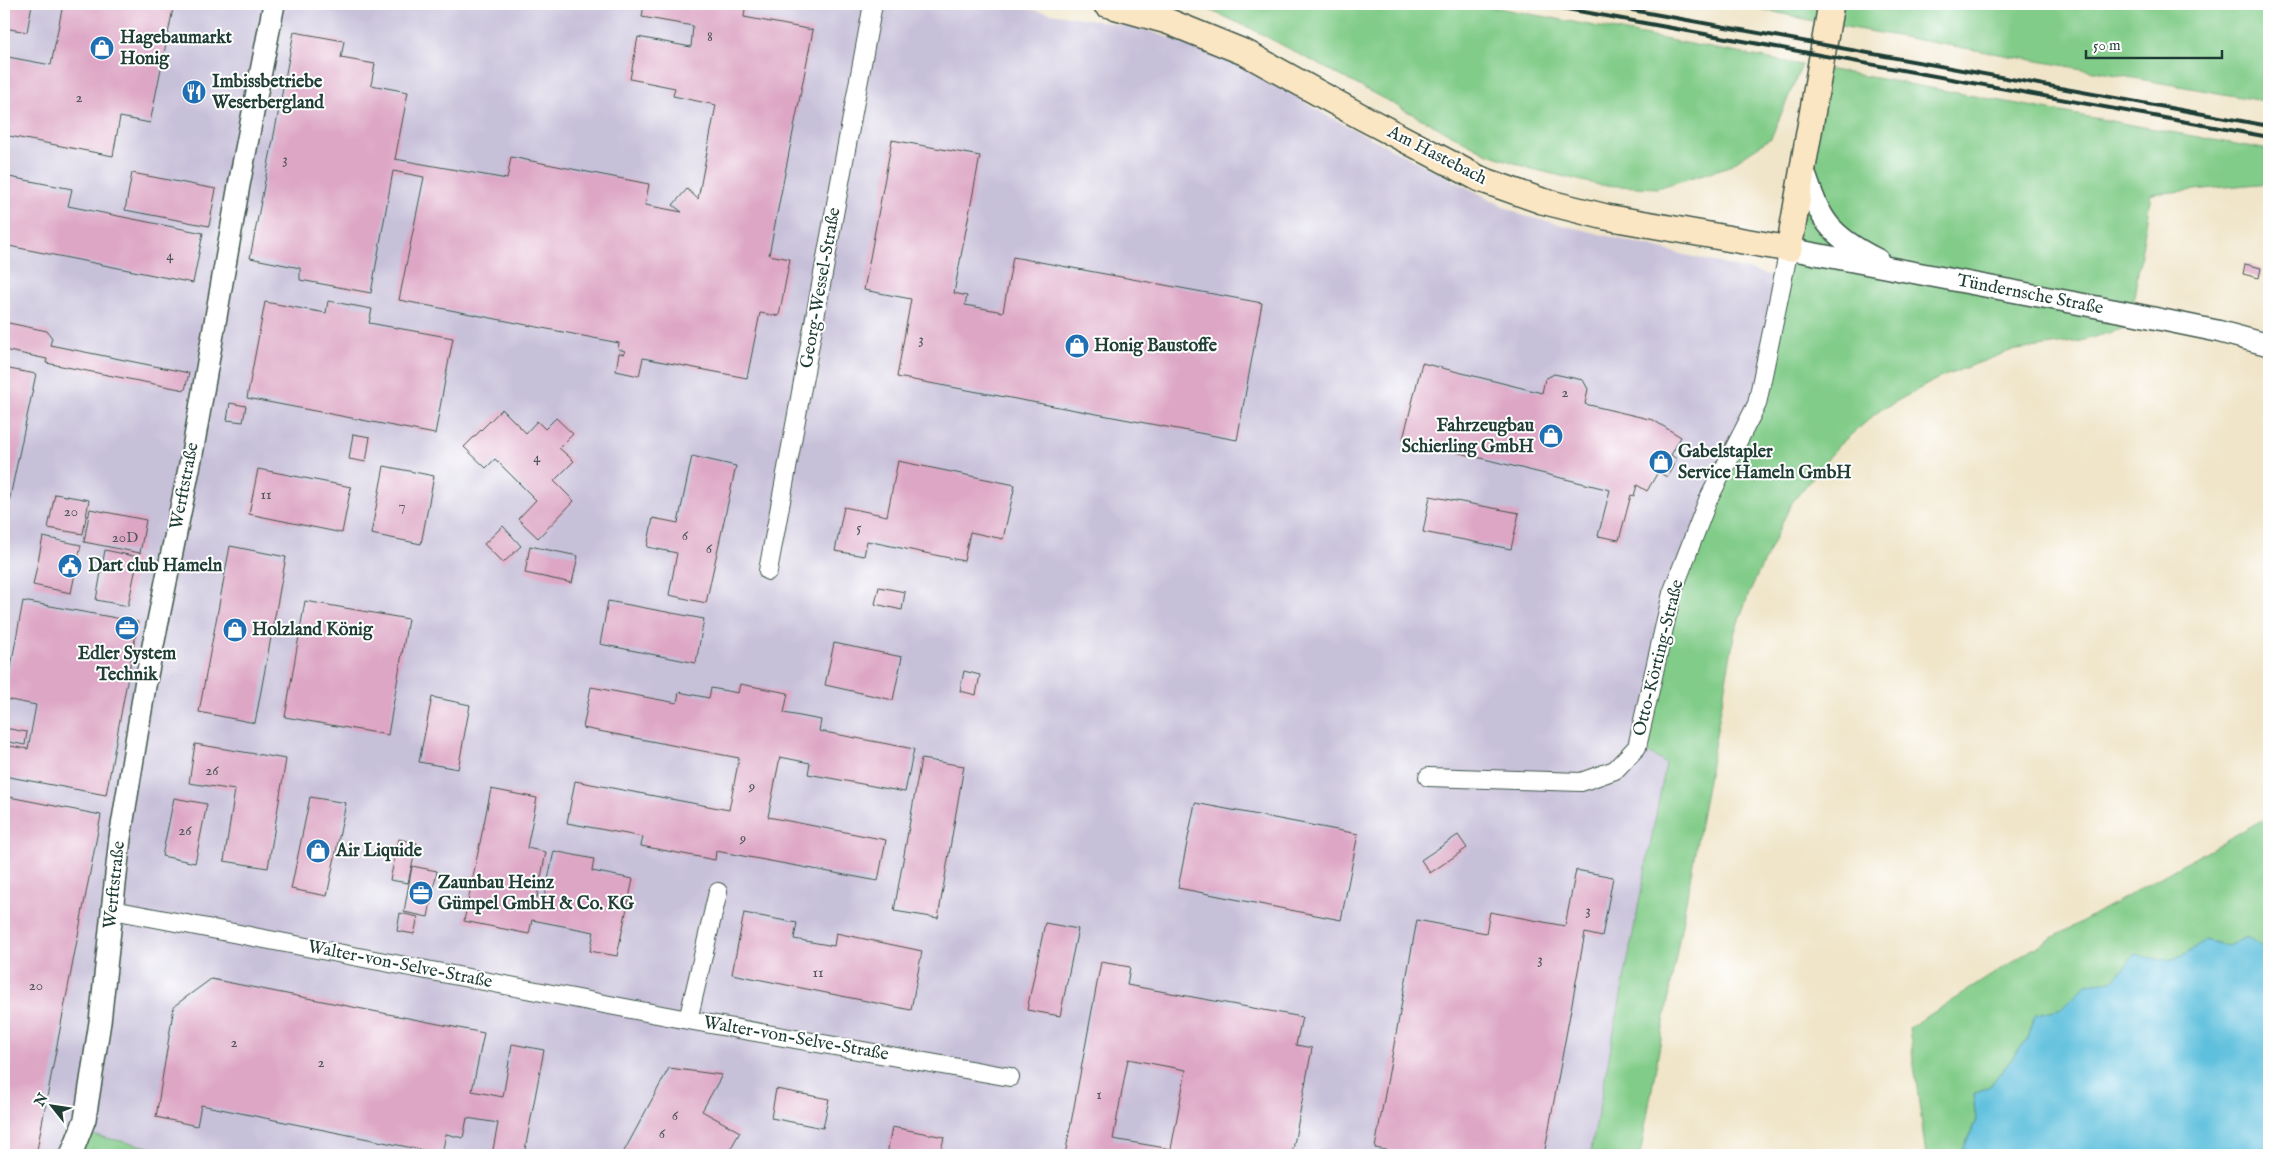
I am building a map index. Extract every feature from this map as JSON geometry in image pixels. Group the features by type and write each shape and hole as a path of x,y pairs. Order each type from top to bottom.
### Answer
{"main road":[{"name":"Am Hastebach","path":"1106,4 1167,21 1246,52 1360,116 1480,179 1542,201 1606,216 1789,249"},
{"path":"1789,249 1831,4"}],"street":[{"name":"Werftstraße","path":"71,1155 85,1119 100,1022 120,838 146,680 192,454 239,185 274,4"},
{"name":"Georg-Wessel-Straße","path":"768,571 874,4"},
{"path":"1803,168 1815,204 1830,228 1858,250 1899,270"},
{"name":"Tündernsche Straße","path":"1789,249 2162,320 2217,331 2269,345"},
{"name":"Otto-Körting-Straße","path":"1428,777 1581,782 1615,770 1637,747 1672,593 1708,500 1756,404 1789,249"},
{"name":"Walter-von-Selve-Straße","path":"688,1020 718,892"},
{"name":"Walter-von-Selve-Straße","path":"113,910 688,1020 1010,1077"}],"shaded area":[{"path":"4,4 997,4 1141,28 1240,62 1326,115 1521,215 1805,284 1616,1155 4,1155"}],"green space":[{"path":"1196,4 1477,4 1802,65 1771,138 1727,167 1657,188 1599,185 1532,169 1486,153 1250,28"},
{"path":"1741,4 1829,4 1826,24"},
{"path":"1832,4 2269,4 2269,102 1829,24"},
{"path":"1821,68 2269,150 2269,183 2151,194 2129,327 2081,341 2010,351 1939,378 1879,411 1839,445 1791,504 1749,593 1735,631 1640,1155 1590,1155 1666,764 1638,746 1673,593 1758,405 1791,248"},
{"path":"2269,816 2269,952 2246,937 2228,946 2205,940 2188,953 2173,959 2156,959 2136,954 2112,981 2087,984 2062,1008 2035,1015 2028,1039 1991,1085 1973,1095 1976,1120 1961,1155 1926,1155 1909,1028 2031,950"},
{"path":"82,1133 188,1155 72,1155"}],"water":[{"path":"2246,937 2269,952 2269,1155 1961,1155 1976,1120 1973,1095 1991,1085 2028,1039 2035,1015 2062,1008 2086,984 2112,981 2136,954 2156,959 2173,959 2188,953 2205,940 2228,946"}],"building":[{"path":"4,4 32,4 27,32 4,28"},
{"path":"63,4 174,4 150,123 120,117 113,156 4,135 4,77 8,57 51,65"},
{"path":"644,4 735,4 734,6 745,9 744,17 813,30 769,255 790,259 779,316 760,313 747,378 643,358 639,376 616,371 619,353 624,354 625,351 618,349 619,343 399,300 424,177 393,171 371,293 300,280 300,268 250,258 294,32 344,41 341,58 375,64 371,85 408,92 395,159 507,179 511,157 649,184 645,205 682,212 673,205 687,189 698,199 716,105 673,96 675,88 630,79 638,37 691,47 693,26 642,17"},
{"path":"892,140 980,156 954,293 967,296 965,305 1003,312 1013,257 1262,303 1237,440 897,377 911,299 864,290"},
{"path":"132,173 216,189 209,226 125,210"},
{"path":"4,176 72,189 68,206 203,233 193,283 4,245"},
{"path":"2245,264 2261,268 2259,278 2243,274"},
{"path":"328,301 372,309 369,323 453,338 435,434 247,398 265,302 326,313"},
{"path":"4,322 47,331 52,338 50,345 189,373 185,390 46,363 47,359 4,350"},
{"path":"1422,363 1542,393 1545,379 1554,374 1583,380 1588,389 1585,404 1653,420 1681,437 1671,455 1677,459 1667,477 1658,472 1647,491 1637,485 1634,496 1631,495 1619,540 1598,536 1610,490 1403,439"},
{"path":"4,368 36,374 9,502 4,501"},
{"path":"230,403 246,406 243,422 227,420"},
{"path":"502,409 526,433 537,421 545,429 556,418 573,434 559,448 574,461 554,481 574,501 538,538 518,519 536,500 495,459 486,468 464,447"},
{"path":"353,434 370,437 366,462 349,459"},
{"path":"692,456 736,466 706,603 669,595 677,553 647,547 653,518 678,523"},
{"path":"898,461 1015,485 1003,539 970,532 964,561 867,541 864,556 835,551 844,507 887,516"},
{"path":"384,466 434,476 421,544 371,534"},
{"path":"258,469 351,487 342,533 249,514"},
{"path":"55,494 89,500 83,534 48,528"},
{"path":"1430,496 1519,513 1511,549 1423,532"},
{"path":"90,509 146,520 140,553 84,542"},
{"path":"503,526 521,546 503,563 484,544"},
{"path":"43,537 81,545 71,593 33,585"},
{"path":"230,546 286,557 255,723 199,712"},
{"path":"530,546 578,556 572,583 525,573"},
{"path":"105,550 138,557 128,606 96,600"},
{"path":"879,587 905,592 902,610 875,604"},
{"path":"23,601 138,622 106,795 4,776 4,745 28,749 36,705 5,699"},
{"path":"305,601 408,619 388,735 285,717"},
{"path":"608,601 704,619 696,663 600,644"},
{"path":"834,643 902,657 893,700 825,685"},
{"path":"964,671 980,675 976,695 960,691"},
{"path":"740,684 788,693 784,713 821,720 819,731 914,749 905,792 808,774 810,763 780,757 768,817 886,840 878,881 716,851 715,860 641,846 643,837 567,823 575,781 729,810 739,758 583,728 591,687 677,703 679,692 709,698 711,688 738,693"},
{"path":"432,697 470,705 458,769 419,762"},
{"path":"4,728 27,732 25,745 4,741"},
{"path":"195,744 286,759 268,868 224,861 235,790 189,783"},
{"path":"921,759 964,766 938,918 894,911"},
{"path":"491,789 537,798 527,848 546,852 537,897 544,899 554,851 594,859 592,871 633,879 617,956 590,951 594,932 532,920 529,934 464,921"},
{"path":"4,796 101,815 36,1155 4,1155"},
{"path":"310,797 346,803 327,896 291,889"},
{"path":"174,798 207,804 195,863 162,856"},
{"path":"1195,803 1358,834 1341,920 1178,888"},
{"path":"1458,835 1467,848 1430,873 1421,860"},
{"path":"399,839 417,843 408,883 390,880"},
{"path":"412,866 437,871 428,917 404,912"},
{"path":"1576,870 1613,877 1602,937 1585,933 1544,1155 1414,1155 1375,1148 1417,920 1486,933 1490,912 1565,926"},
{"path":"400,913 418,917 414,934 397,931"},
{"path":"744,913 797,923 794,939 834,946 836,933 922,951 911,1010 732,974"},
{"path":"1045,923 1078,929 1060,1016 1027,1010"},
{"path":"1101,962 1130,967 1127,985 1302,1017 1296,1045 1312,1048 1292,1155 1065,1155","holes":["1128,1059 1186,1070 1171,1149 1113,1139"]},
{"path":"211,979 484,1033 472,1091 503,1097 512,1044 544,1050 524,1155 492,1155 498,1123 467,1118 463,1138 446,1134 442,1154 201,1105 197,1126 156,1117 174,1006"},
{"path":"669,1068 722,1075 702,1111 740,1132 727,1155 622,1155"},
{"path":"776,1089 829,1099 823,1128 771,1118"},
{"path":"892,1127 944,1137 940,1155 887,1155"}],"railway":[{"path":"1540,4 2269,137"},
{"path":"1599,4 2269,126"}],"place":[{"name":"Hagebaumarkt Honig","path":"102,48"},
{"name":"Imbissbetriebe Weserbergland","path":"194,92"},
{"name":"Honig Baustoffe","path":"1077,346"},
{"name":"Fahrzeugbau Schierling GmbH","path":"1551,436"},
{"name":"Gabelstapler Service Hameln GmbH","path":"1661,462"},
{"name":"Dart club Hameln","path":"70,566"},
{"name":"Edler System Technik","path":"127,628"},
{"name":"Holzland König","path":"235,630"},
{"name":"Air Liquide","path":"318,851"},
{"name":"Zaunbau Heinz Gümpel GmbH & Co. KG","path":"421,893"}]}
